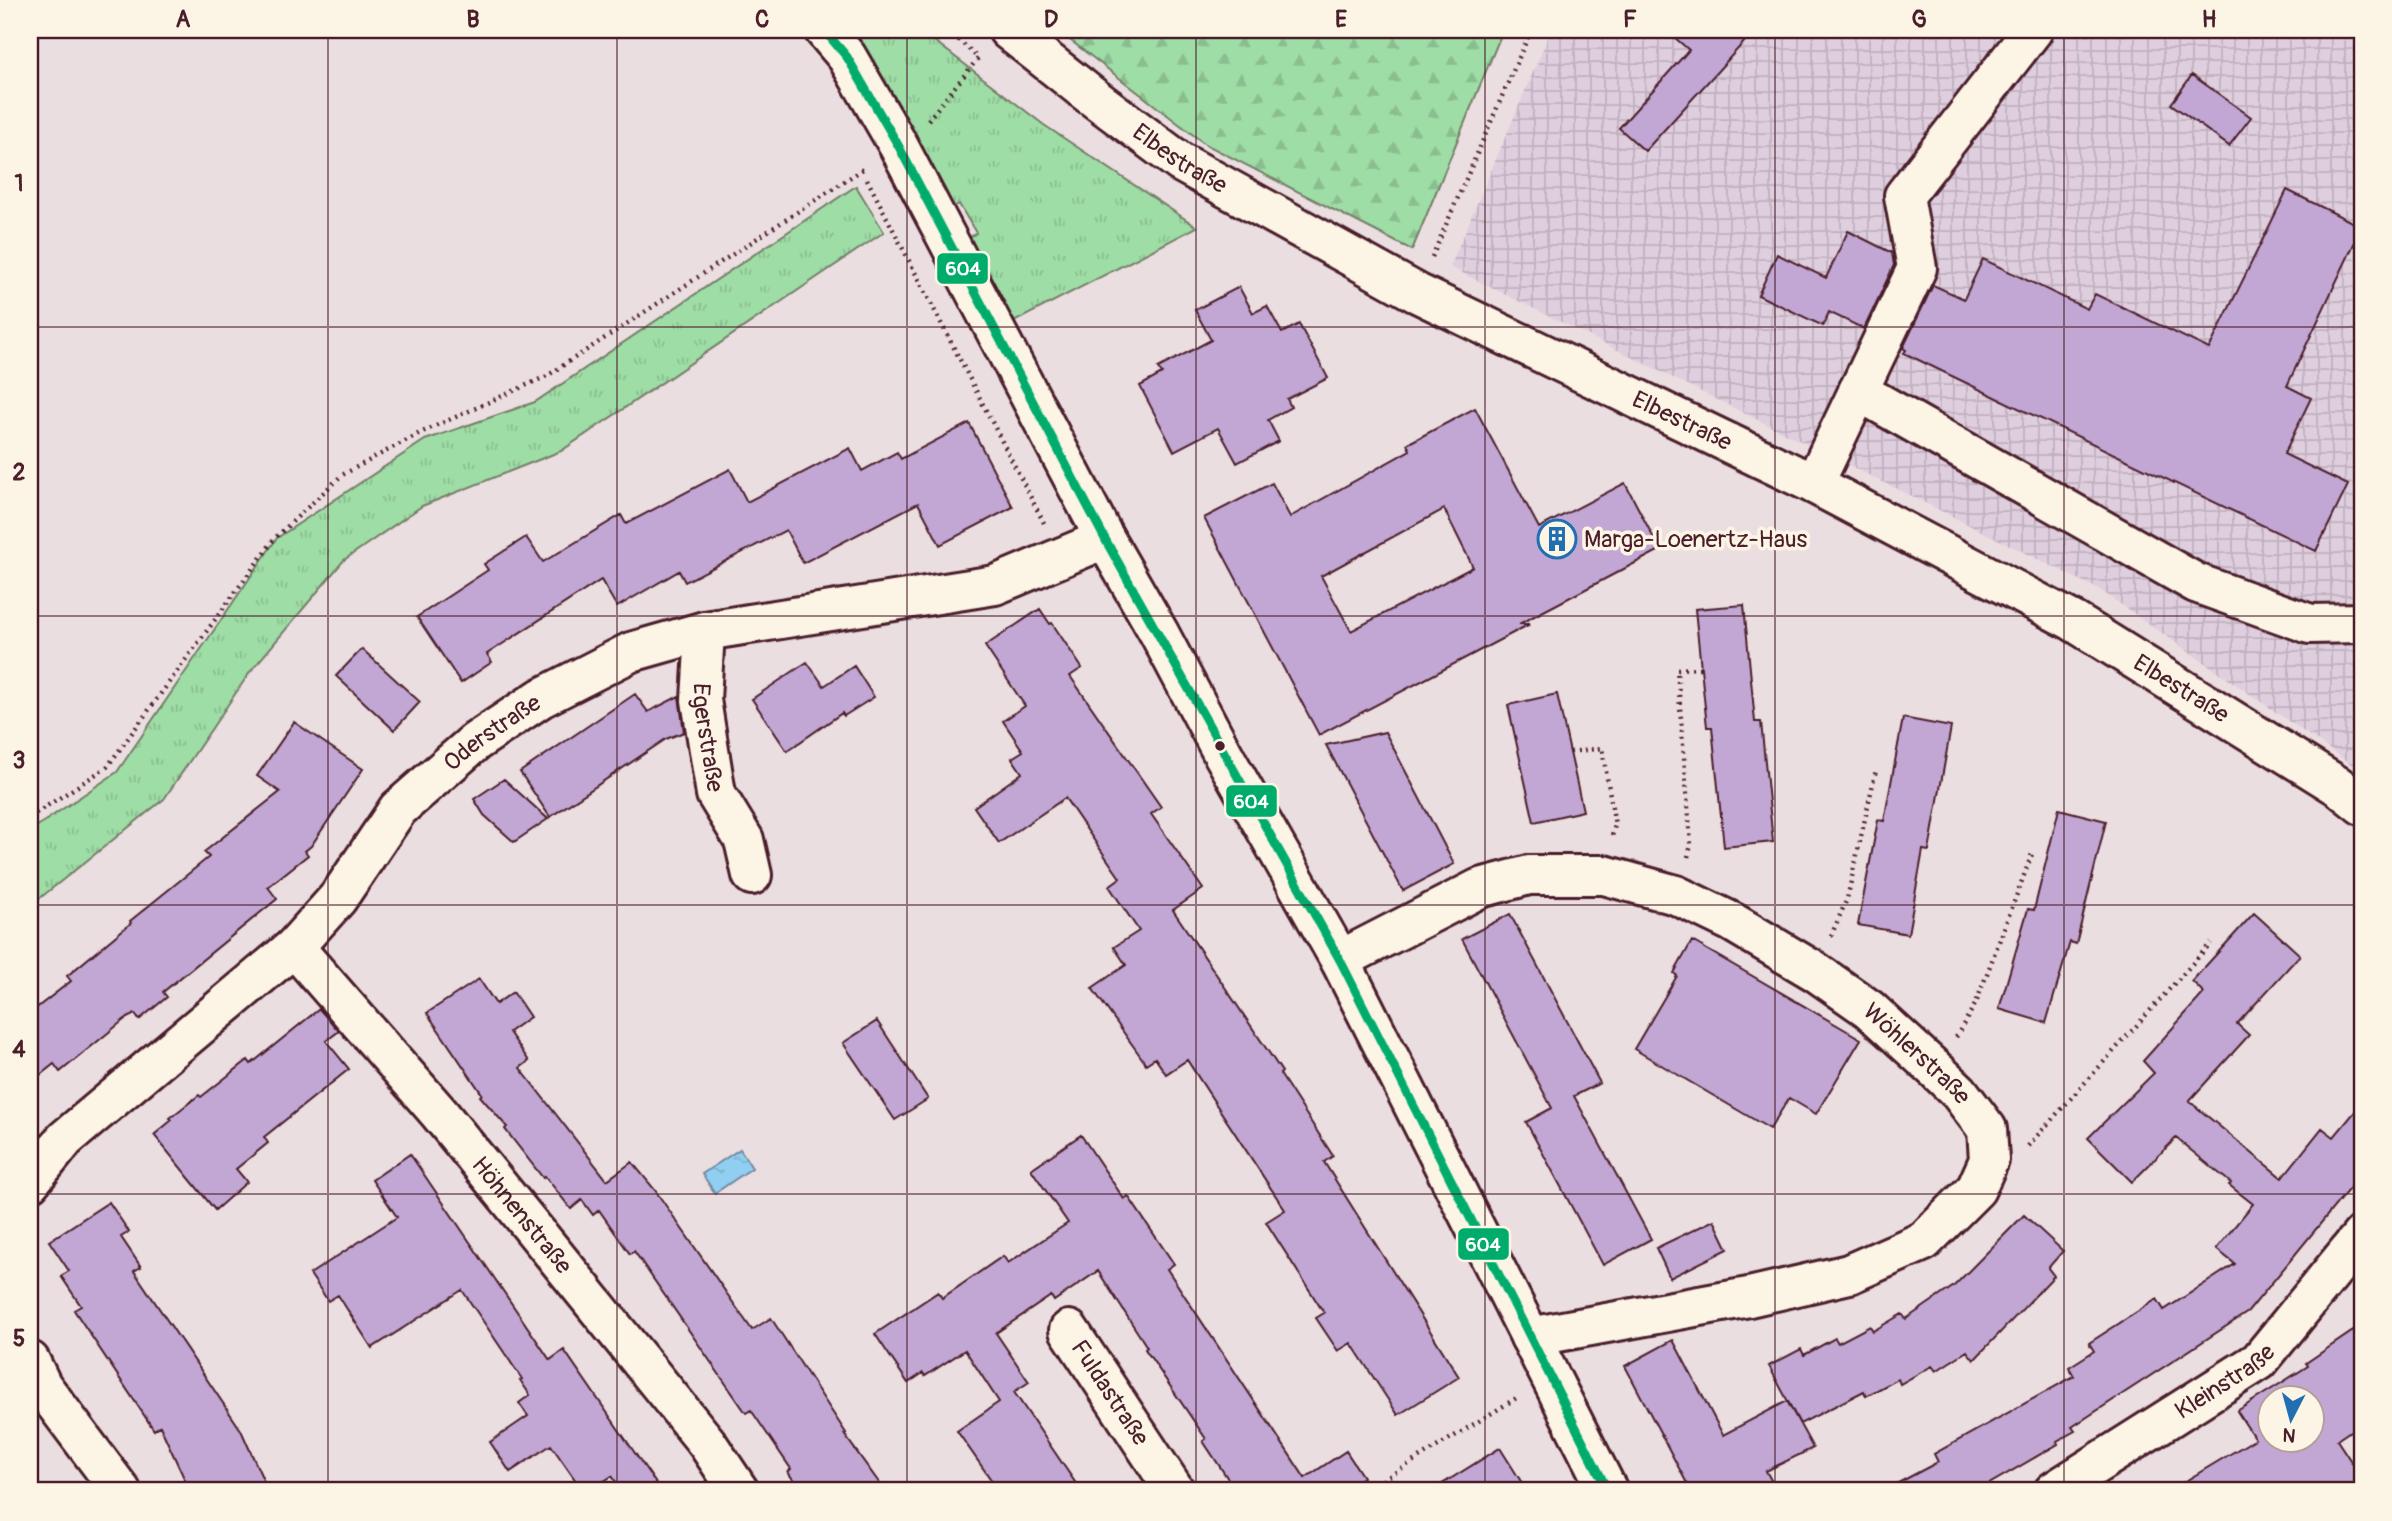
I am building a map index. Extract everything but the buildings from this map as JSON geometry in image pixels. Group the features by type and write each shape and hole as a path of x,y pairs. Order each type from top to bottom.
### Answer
{"street":[{"path":"1814,484 1917,268 1904,196 2033,30"},
{"path":"837,39 898,145 1105,539 1340,960 1608,1491"},
{"name":"Elbestraße","path":"998,39 1089,94 1181,162 1417,293 1814,484 2073,621 2338,786 2362,805"},
{"path":"1858,391 2196,583 2310,624 2362,623"},
{"name":"Oderstraße","path":"30,1182 65,1139 294,947 338,898 398,809 475,742 541,698 631,652 705,631 995,585 1105,539"},
{"name":"Egerstraße","path":"705,631 701,700 716,794 744,840 752,875"},
{"name":"Wöhlerstraße","path":"1340,960 1480,888 1529,875 1604,875 1676,895 1732,922 1816,972 1869,1009 1959,1092 1987,1129 1989,1160"},
{"name":"Höhnenstraße","path":"294,947 439,1112 707,1443 739,1491"},
{"path":"1531,1337 1749,1297 1849,1274 1924,1241 1976,1189 1989,1160"},
{"name":"Kleinstraße","path":"2054,1491 2259,1361 2362,1235"},
{"name":"Fuldastraße","path":"1069,1330 1175,1491"},
{"path":"30,1361 42,1386 121,1491"}],"path":[{"path":"1417,293 1531,30"},
{"path":"30,817 107,767 275,538 342,475 421,433 547,376 919,132 998,39"},
{"path":"1676,895 1691,845 1677,669 1701,668"},
{"path":"1570,752 1602,748 1615,825 1604,875"},
{"path":"1816,972 1847,899 1876,770"},
{"path":"1937,1071 1976,1003 2032,854"},
{"path":"1989,1160 2019,1155 2211,943"},
{"path":"1364,1491 1551,1376"}],"shaded area":[{"path":"1551,30 2362,30 2362,772 2100,590 1450,267"}],"green space":[{"path":"856,30 920,30 1044,125 1197,227 1012,323 966,240 976,233 959,204 950,209 865,56"},
{"path":"1057,30 1503,30 1412,250 1205,144"},
{"path":"856,186 884,232 561,451 422,506 344,560 250,672 164,799 30,906 30,831 117,772 277,538 425,440 535,402"}],"water":[{"path":"740,1149 752,1168 715,1193 702,1174"}],"transit line":[{"name":"604","path":"824,30 847,57 898,145 1105,539 1340,960 1608,1491"}],"place":[{"name":"Marga-Loenertz-Haus","path":"1557,539"}]}
